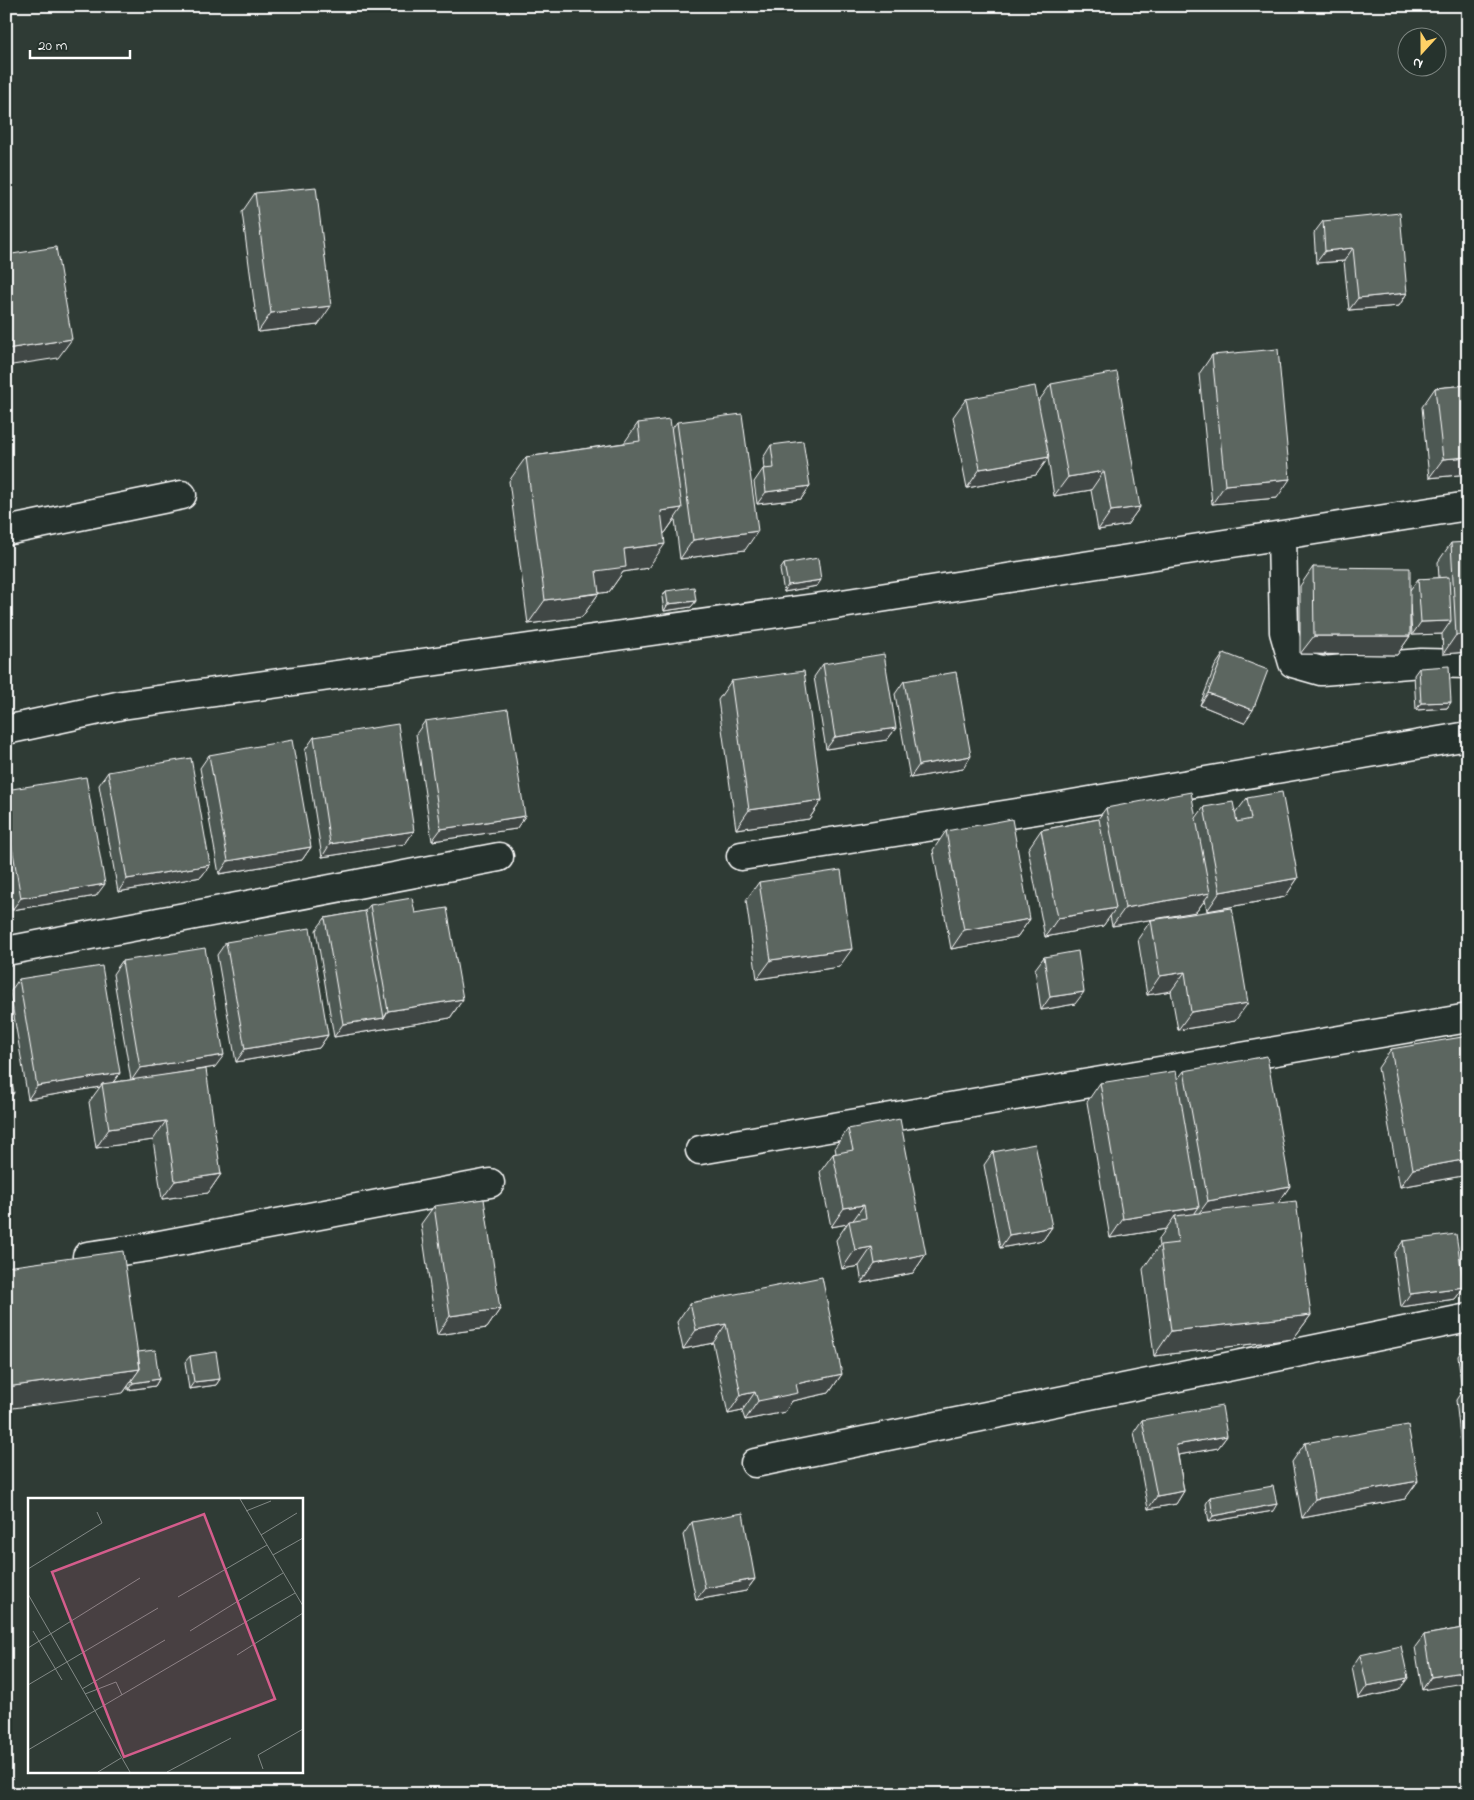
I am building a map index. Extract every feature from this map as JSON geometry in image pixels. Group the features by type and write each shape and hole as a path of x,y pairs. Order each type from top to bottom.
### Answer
{"street":[{"path":"6,532 182,495"},
{"path":"6,730 122,705 829,606 1468,506"},
{"path":"1282,535 1284,632 1293,663 1321,671 1421,663 1468,664"},
{"path":"741,856 1065,805 1468,736"},
{"path":"6,951 499,857"},
{"path":"700,1150 1468,1018"},
{"path":"63,1260 148,1247 490,1183"},
{"path":"755,1462 1468,1318"}],"building":[{"path":"316,187 331,306 271,313 255,193"},
{"path":"1400,213 1407,293 1358,298 1353,248 1325,251 1323,221"},
{"path":"56,247 72,339 6,349 6,255"},
{"path":"1278,349 1290,479 1225,485 1212,355"},
{"path":"1117,372 1140,507 1111,511 1104,471 1068,477 1051,384"},
{"path":"1468,385 1468,457 1443,459 1435,388"},
{"path":"1035,386 1049,457 980,469 966,399"},
{"path":"742,414 758,531 693,540 677,422"},
{"path":"670,419 682,508 661,511 665,544 624,549 626,567 596,571 599,593 545,600 526,457 640,441 638,423"},
{"path":"803,441 810,486 766,492 763,469 774,468 771,445"},
{"path":"1468,542 1468,634 1456,635 1451,543"},
{"path":"818,558 821,580 788,585 784,564"},
{"path":"1313,567 1410,568 1410,636 1314,636"},
{"path":"1449,577 1451,621 1421,622 1418,579"},
{"path":"694,587 696,601 668,604 666,591"},
{"path":"1224,653 1268,670 1253,710 1208,693"},
{"path":"884,654 896,728 835,737 823,664"},
{"path":"1449,666 1451,702 1421,703 1419,668"},
{"path":"804,671 822,800 749,810 731,681"},
{"path":"956,672 971,756 919,765 904,681"},
{"path":"508,709 525,816 441,829 425,721"},
{"path":"398,724 414,831 330,844 314,737"},
{"path":"292,740 311,847 228,861 209,755"},
{"path":"191,758 210,865 127,879 108,772"},
{"path":"86,777 105,884 21,898 6,813 6,790"},
{"path":"1191,792 1210,893 1125,908 1106,808"},
{"path":"1282,792 1298,878 1220,892 1204,807 1233,802 1237,822 1251,819 1247,798"},
{"path":"1012,819 1030,919 964,930 946,831"},
{"path":"1099,819 1116,908 1058,918 1041,830"},
{"path":"841,870 852,949 771,960 759,882"},
{"path":"412,898 415,913 447,908 463,999 388,1011 370,905"},
{"path":"1232,908 1248,1003 1191,1012 1185,972 1160,976 1151,920"},
{"path":"365,911 384,1018 343,1024 325,918"},
{"path":"310,928 328,1035 245,1049 226,942"},
{"path":"205,948 224,1055 140,1068 122,961"},
{"path":"1078,951 1084,992 1050,997 1044,957"},
{"path":"102,966 120,1073 37,1086 19,979"},
{"path":"1468,1036 1468,1159 1413,1169 1391,1049"},
{"path":"6,1050 14,1093 6,1094"},
{"path":"1267,1056 1290,1186 1208,1201 1184,1071"},
{"path":"206,1069 221,1174 175,1181 166,1121 109,1129 102,1084"},
{"path":"1176,1071 1199,1207 1123,1219 1100,1083"},
{"path":"900,1119 926,1254 875,1264 872,1247 855,1250 849,1221 866,1218 864,1205 844,1208 833,1154 853,1150 848,1129"},
{"path":"1035,1144 1052,1227 1009,1235 993,1152"},
{"path":"484,1199 500,1309 450,1316 434,1206"},
{"path":"1296,1201 1311,1315 1171,1331 1160,1245 1178,1243 1175,1216"},
{"path":"1456,1234 1464,1287 1410,1294 1403,1241"},
{"path":"123,1251 140,1369 6,1387 6,1267"},
{"path":"822,1277 842,1374 796,1384 798,1393 758,1401 755,1392 741,1395 726,1324 696,1330 690,1303"},
{"path":"155,1350 159,1379 133,1383 132,1380 140,1369 138,1352"},
{"path":"216,1352 220,1379 194,1382 190,1356"},
{"path":"1222,1406 1227,1436 1176,1445 1184,1491 1157,1496 1142,1420"},
{"path":"1408,1425 1418,1481 1315,1499 1305,1443"},
{"path":"1273,1486 1277,1504 1213,1516 1210,1497"},
{"path":"743,1513 755,1579 705,1588 692,1522"},
{"path":"1468,1627 1468,1671 1431,1677 1424,1635"},
{"path":"1401,1646 1408,1678 1367,1686 1360,1655"}]}
